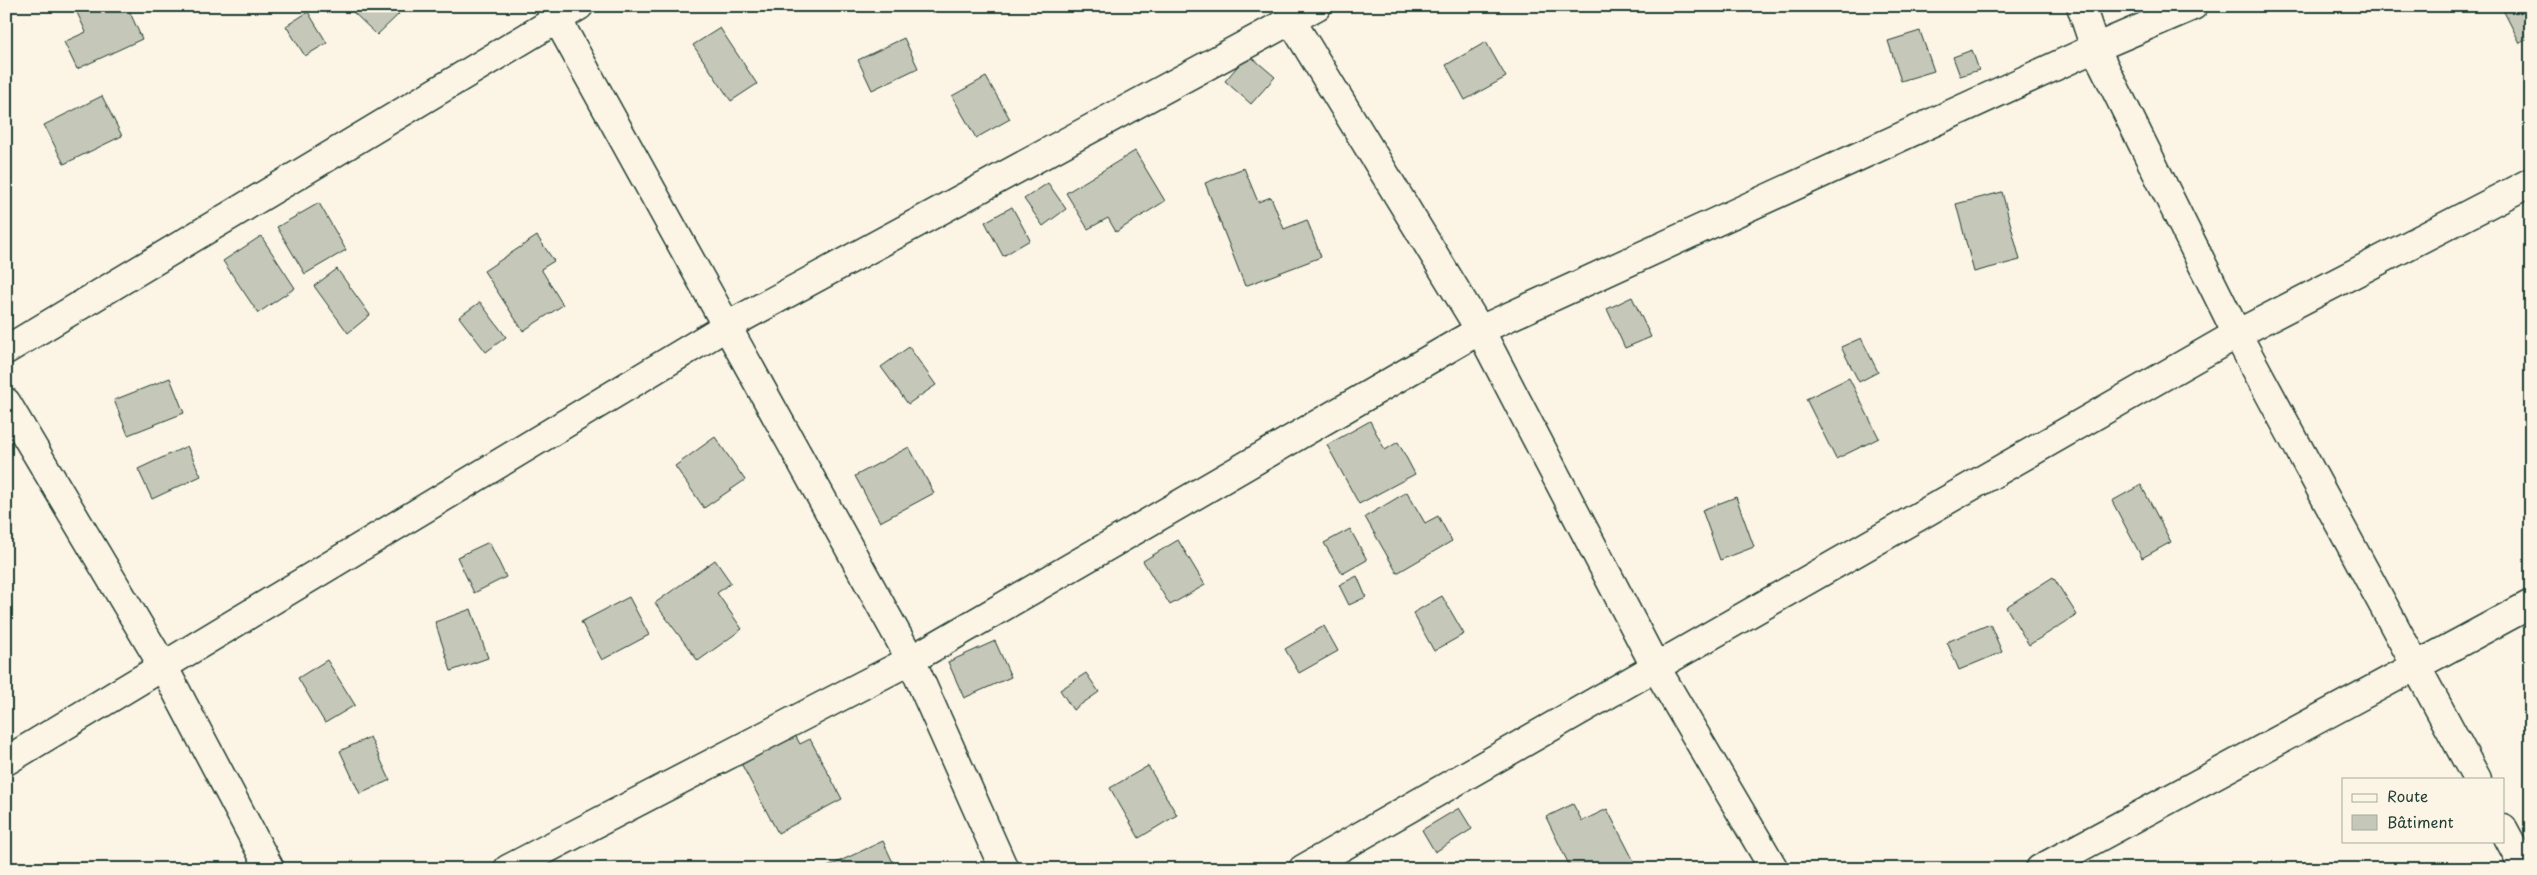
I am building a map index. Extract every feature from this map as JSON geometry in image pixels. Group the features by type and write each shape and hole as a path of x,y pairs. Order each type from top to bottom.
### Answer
{"street":[{"path":"6,761 727,326 1317,6"},
{"path":"2081,6 2095,48 2237,334 2476,778"},
{"path":"508,869 911,660 1480,330 2095,48 2193,6"},
{"path":"6,350 562,10 727,326 911,660 1004,869"},
{"path":"1291,20 1480,330 1654,666 1774,869"},
{"path":"1303,869 1654,666 2237,334 2531,182"},
{"path":"6,402 163,666 270,869"},
{"path":"2040,869 2531,604"},
{"path":"2504,830 2525,869"}],"building":[{"path":"74,6 127,6 142,39 77,69 64,42 86,32"},
{"path":"351,6 391,6 399,14 377,35 349,8"},
{"path":"2501,6 2531,6 2531,37 2520,43"},
{"path":"308,12 327,43 305,56 286,26"},
{"path":"720,28 757,84 731,101 693,45"},
{"path":"1920,31 1934,71 1901,81 1888,41"},
{"path":"904,38 918,68 872,90 858,60"},
{"path":"1486,42 1506,77 1465,100 1446,65"},
{"path":"1972,50 1979,70 1960,76 1953,57"},
{"path":"1248,54 1275,77 1251,104 1225,81"},
{"path":"986,77 1010,119 976,138 952,96"},
{"path":"102,96 122,136 64,164 44,125"},
{"path":"1135,151 1165,201 1116,232 1108,218 1088,229 1066,193"},
{"path":"1244,168 1258,202 1271,197 1284,229 1307,220 1321,257 1245,286 1205,183"},
{"path":"1048,183 1066,209 1043,226 1024,199"},
{"path":"2002,192 2020,260 1974,272 1956,204"},
{"path":"319,203 346,250 305,274 277,227"},
{"path":"1012,207 1030,240 1003,256 985,222"},
{"path":"261,236 295,288 258,313 223,261"},
{"path":"537,236 554,261 541,269 563,305 523,331 484,271"},
{"path":"337,269 370,315 348,333 314,286"},
{"path":"1632,297 1651,337 1625,348 1607,309"},
{"path":"480,302 506,337 486,352 459,317"},
{"path":"1861,338 1878,372 1859,382 1841,347"},
{"path":"909,347 936,385 908,404 881,367"},
{"path":"170,378 184,413 128,435 114,400"},
{"path":"1849,378 1879,438 1836,459 1806,399"},
{"path":"1370,421 1385,450 1398,442 1415,474 1359,504 1327,445"},
{"path":"715,437 745,480 704,508 675,466"},
{"path":"187,446 201,476 152,499 138,469"},
{"path":"909,447 934,493 880,522 855,476"},
{"path":"2141,485 2171,542 2142,558 2112,501"},
{"path":"1407,492 1425,523 1438,516 1452,541 1397,573 1365,517"},
{"path":"1736,497 1754,547 1720,560 1702,510"},
{"path":"1350,529 1367,560 1342,574 1324,543"},
{"path":"1178,540 1205,585 1170,605 1143,561"},
{"path":"489,542 506,577 474,593 457,557"},
{"path":"715,560 731,583 717,593 742,629 698,661 655,603"},
{"path":"1357,576 1366,597 1349,605 1339,585"},
{"path":"2053,577 2077,615 2029,645 2006,607"},
{"path":"1442,596 1464,634 1434,651 1413,613"},
{"path":"629,597 649,635 602,660 581,622"},
{"path":"471,609 488,658 451,671 435,622"},
{"path":"1990,624 2002,652 1959,670 1947,642"},
{"path":"1324,626 1338,651 1299,673 1285,649"},
{"path":"995,641 1011,677 964,698 948,662"},
{"path":"327,660 355,705 325,723 298,678"},
{"path":"1086,673 1099,692 1073,710 1060,690"},
{"path":"789,724 800,744 810,739 842,799 778,833 735,752"},
{"path":"370,737 390,780 360,794 340,751"},
{"path":"1148,766 1177,815 1139,838 1110,788"},
{"path":"1573,804 1582,821 1607,809 1637,867 1633,869 1571,869 1546,817"},
{"path":"1459,808 1472,829 1435,852 1422,830"},
{"path":"883,841 896,869 823,869"}]}
